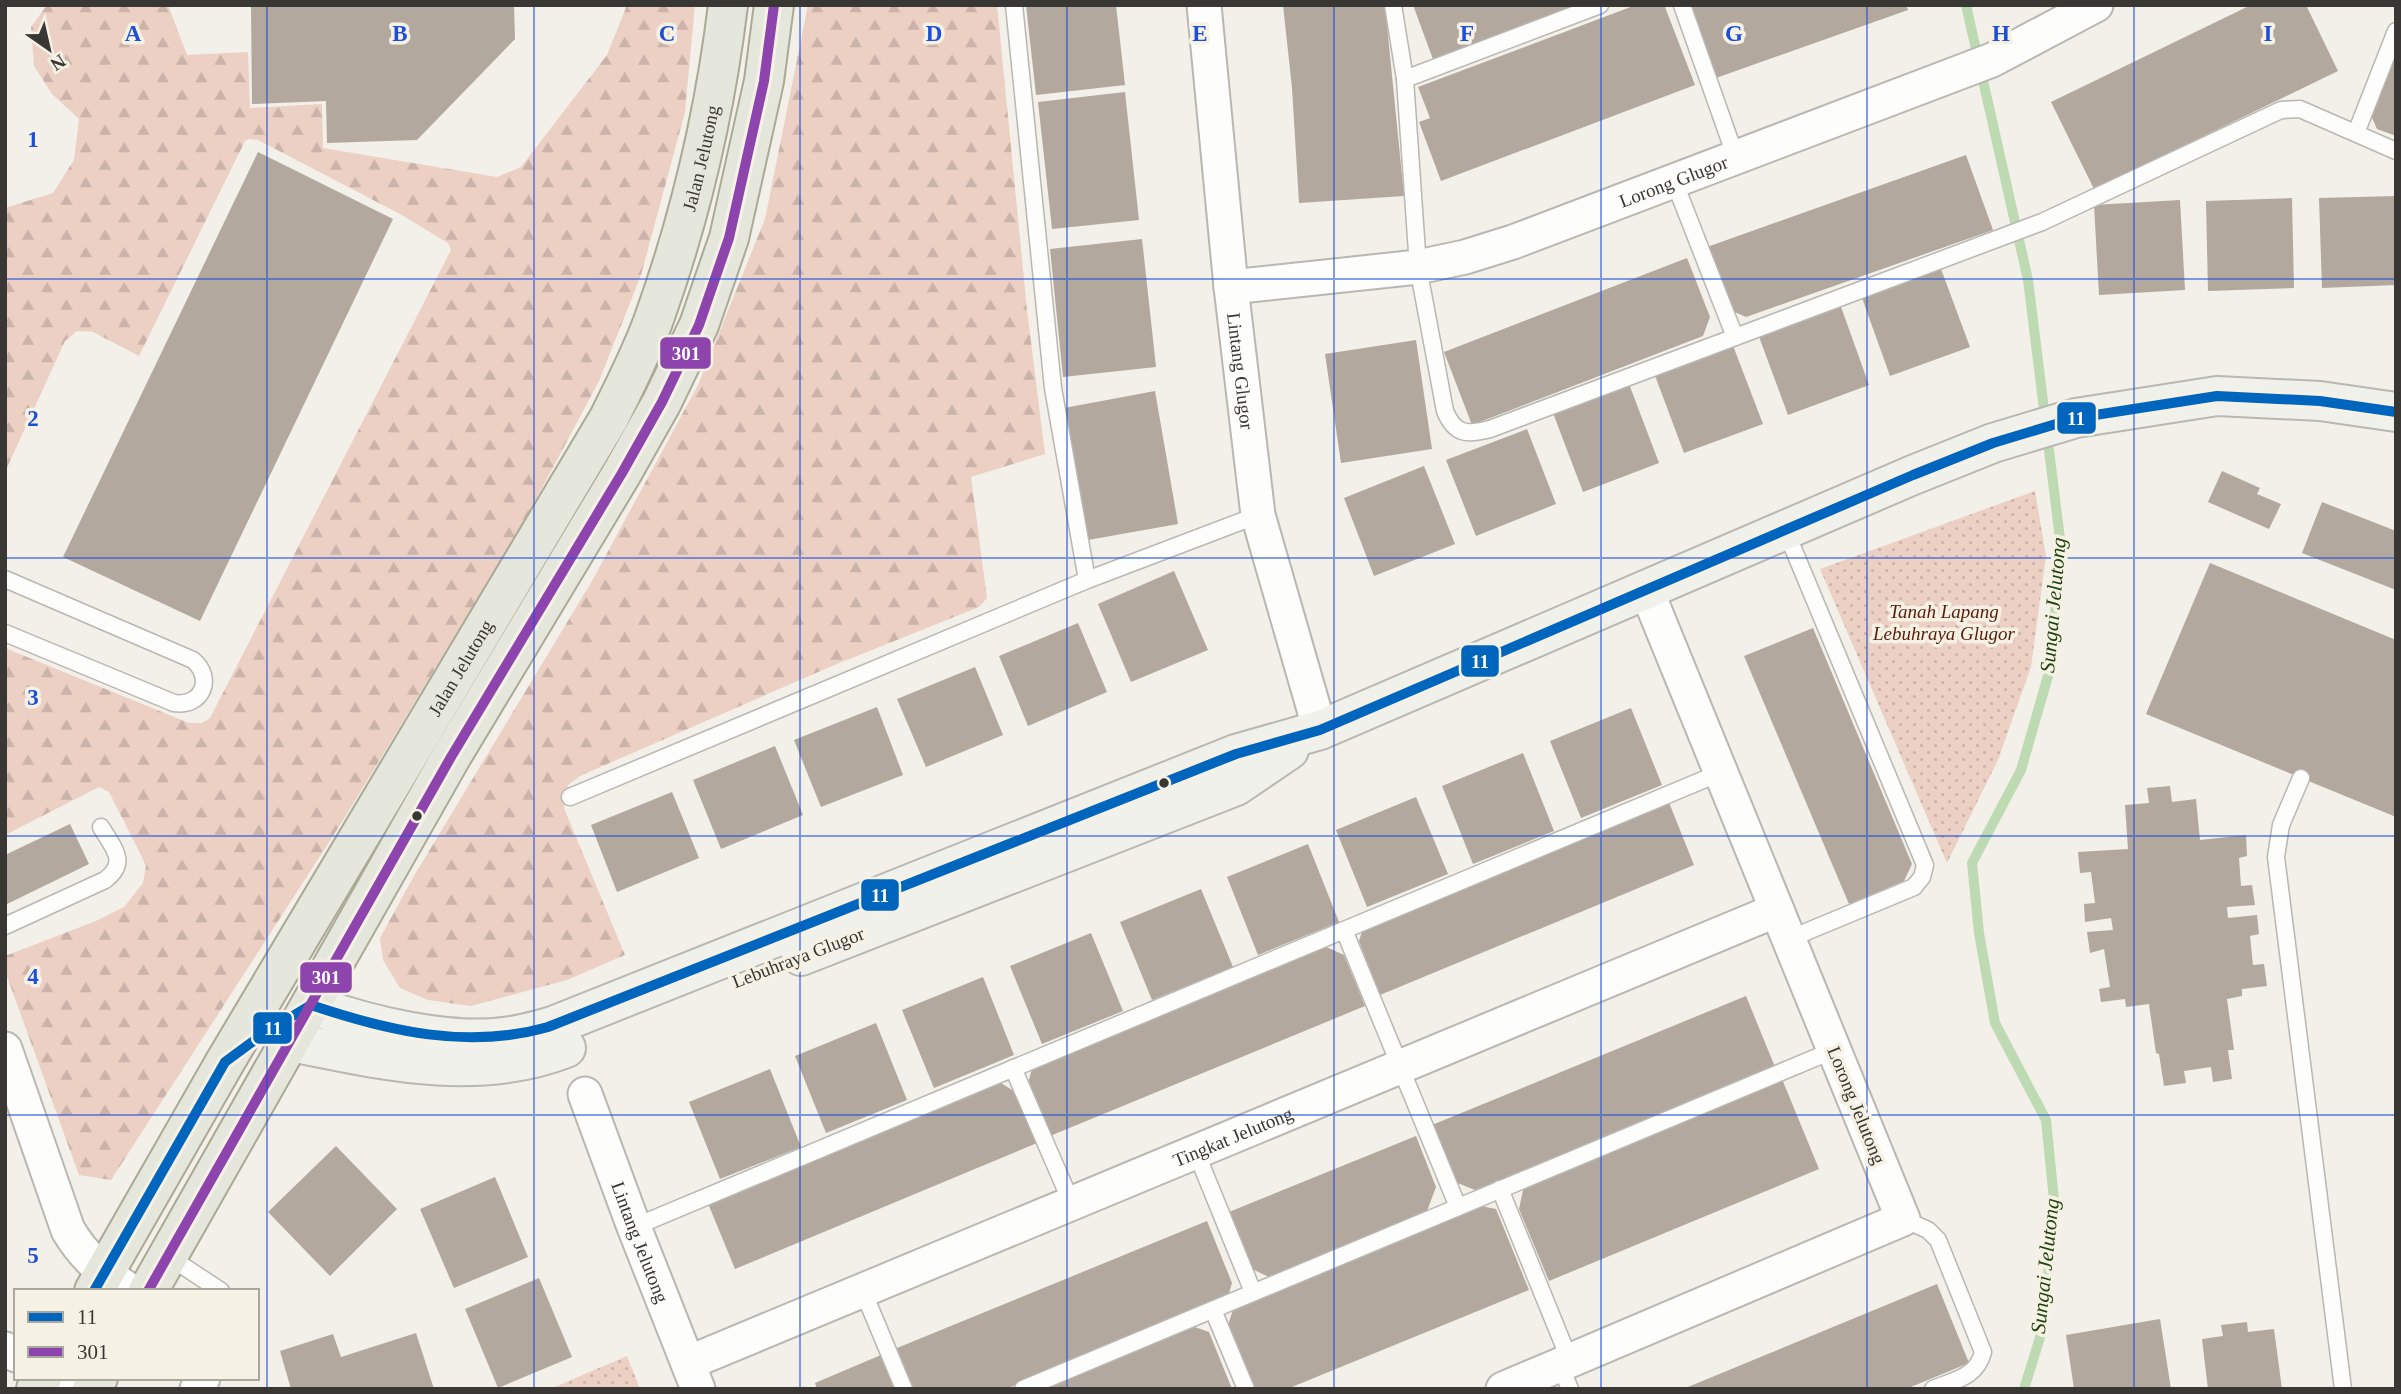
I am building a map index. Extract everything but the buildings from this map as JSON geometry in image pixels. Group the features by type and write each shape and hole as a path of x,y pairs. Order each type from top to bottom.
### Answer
{"main road":[{"name":"Jalan Jelutong","path":"110,1285 225,1062 312,921 609,418 654,318 687,219 706,143 727,5"},
{"name":"Jalan Jelutong","path":"149,1289 298,1021 662,402 699,325 729,237 764,80 774,5"},
{"path":"225,1062 298,1021 298,962 312,921"}],"street":[{"name":"Lintang Glugor","path":"1204,5 1231,287 1258,514 1320,730"},
{"name":"Lorong Glugor","path":"1231,287 1418,267 1501,246 1992,60 2096,5"},
{"name":"Lebuhraya Glugor","path":"298,1021 356,1021 412,1032 465,1037 510,1037 553,1026 1236,786 1320,730 1785,529 1993,443 2076,418 2217,396 2320,401 2396,412"},
{"name":"Lorong Jelutong","path":"1646,589 1903,1219"},
{"name":"Tingkat Jelutong","path":"693,1376 863,1291 1401,1066 1783,924"},
{"path":"5,1049 68,1230 78,1247 110,1285"},
{"name":"Lintang Jelutong","path":"585,1094 693,1376"},
{"path":"1503,1389 1566,1371 1903,1219"},
{"path":"61,1380 77,1389"}],"lane":[{"path":"1014,5 1053,388 1087,580"},
{"path":"1393,5 1405,79 1418,267 1445,411 1449,421 1465,433 1490,429 1994,241 2042,222 2281,110 2300,109 2396,151"},
{"path":"1405,79 1600,5"},
{"path":"1682,5 1736,158"},
{"path":"2356,133 2396,31"},
{"path":"1674,181 1735,337"},
{"path":"570,797 1087,580 1258,514"},
{"path":"1783,924 1914,887 1922,877 1925,865 1785,529"},
{"path":"5,579 193,660 201,667 205,677 203,688 194,700 184,704 174,703 5,633"},
{"path":"634,1227 1722,772"},
{"path":"2301,778 2281,825 2276,857 2343,1389"},
{"path":"5,926 113,874 118,866 117,856 101,827"},
{"path":"1344,930 1458,1207"},
{"path":"1023,1389 1834,1049"},
{"path":"1013,1068 1072,1204"},
{"path":"1196,1152 1252,1292"},
{"path":"1500,1189 1566,1371"},
{"path":"1903,1219 1928,1230 1938,1240 1983,1352 1980,1364 1970,1374 1933,1389"},
{"path":"168,1256 219,1289"},
{"path":"863,1291 904,1389"},
{"path":"1213,1310 1246,1389"}],"green space":[{"path":"47,5 168,5 187,55 248,52 250,108 322,104 323,148 497,177 521,167 607,55 627,5 695,5 685,112 641,275 599,381 524,522 342,822 111,1180 79,1175 5,971 5,956 96,921 124,907 143,883 146,865 109,792 99,787 5,835 5,648 189,723 202,723 210,718 451,250 448,243 400,214 258,140 249,139 245,141 139,356 93,332 77,331 65,341 5,472 5,208 53,193 74,160 79,119 52,94 34,66 31,27"},
{"path":"808,5 997,5 1027,310 1045,454 971,477 987,598 979,607 832,666 580,776 568,785 564,808 625,955 567,980 471,1006 428,1000 400,988 383,960 380,938 414,876 592,581 698,385 765,219"},
{"name":"Tanah Lapang Lebuhraya Glugor","path":"2035,491 2046,556 2031,667 1998,760 1947,863 1820,569"},
{"path":"627,1356 640,1389 550,1389"}],"waterway":[{"name":"Sungai Jelutong","path":"1966,5 2028,280 2061,547 2050,669 2021,770 1972,863 1979,933 1995,1023 2046,1120 2055,1210 2042,1331 2024,1389"}],"transit line":[{"name":"301","path":"149,1289 451,757 662,402 699,325 729,238 764,81 774,5"},
{"name":"11","path":"95,1289 225,1062 263,1034 311,1005 369,1023 458,1037 518,1034 548,1027 1236,754 1320,730 1993,443 2076,418 2217,396 2320,401 2396,412"}]}
